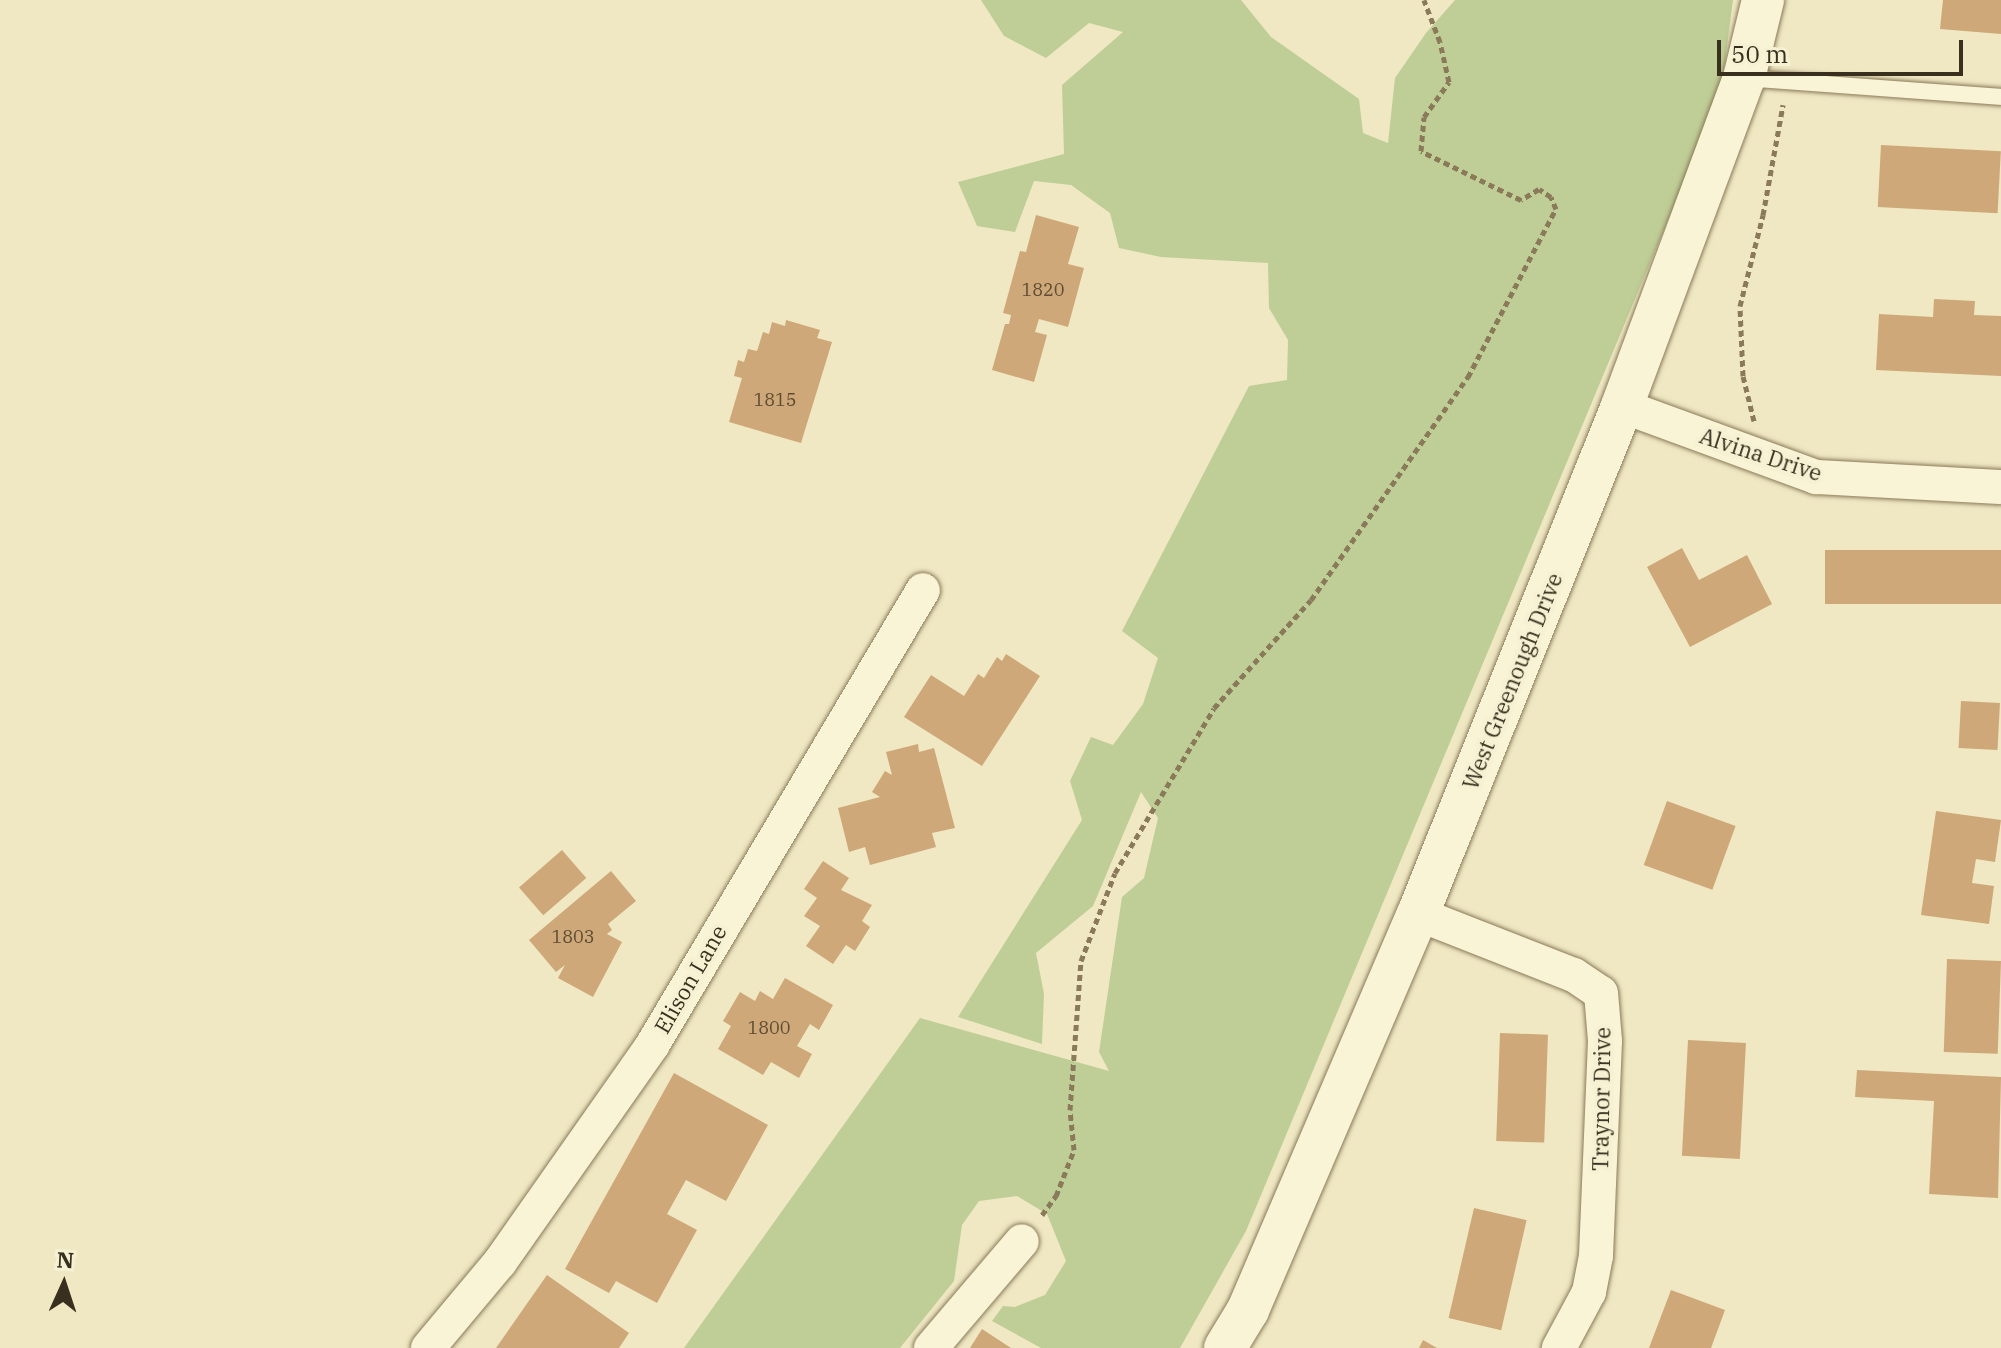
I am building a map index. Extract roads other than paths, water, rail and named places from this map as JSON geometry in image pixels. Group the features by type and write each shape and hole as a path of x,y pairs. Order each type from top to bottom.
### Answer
{"street":[{"name":"West Greenough Drive","path":"1225,1348 1248,1310 1418,914 1622,406 1763,80 1763,0"},
{"name":"Alvina Drive","path":"1622,406 1816,477 2001,487"},
{"name":"Elison Lane","path":"428,1348 500,1262 653,1044 923,590"},
{"name":"Traynor Drive","path":"1418,914 1574,975 1601,993 1605,1041 1596,1256 1589,1292 1559,1348"},
{"path":"931,1348 1032,1228"}],"lane":[{"path":"1763,80 2001,97"}]}
